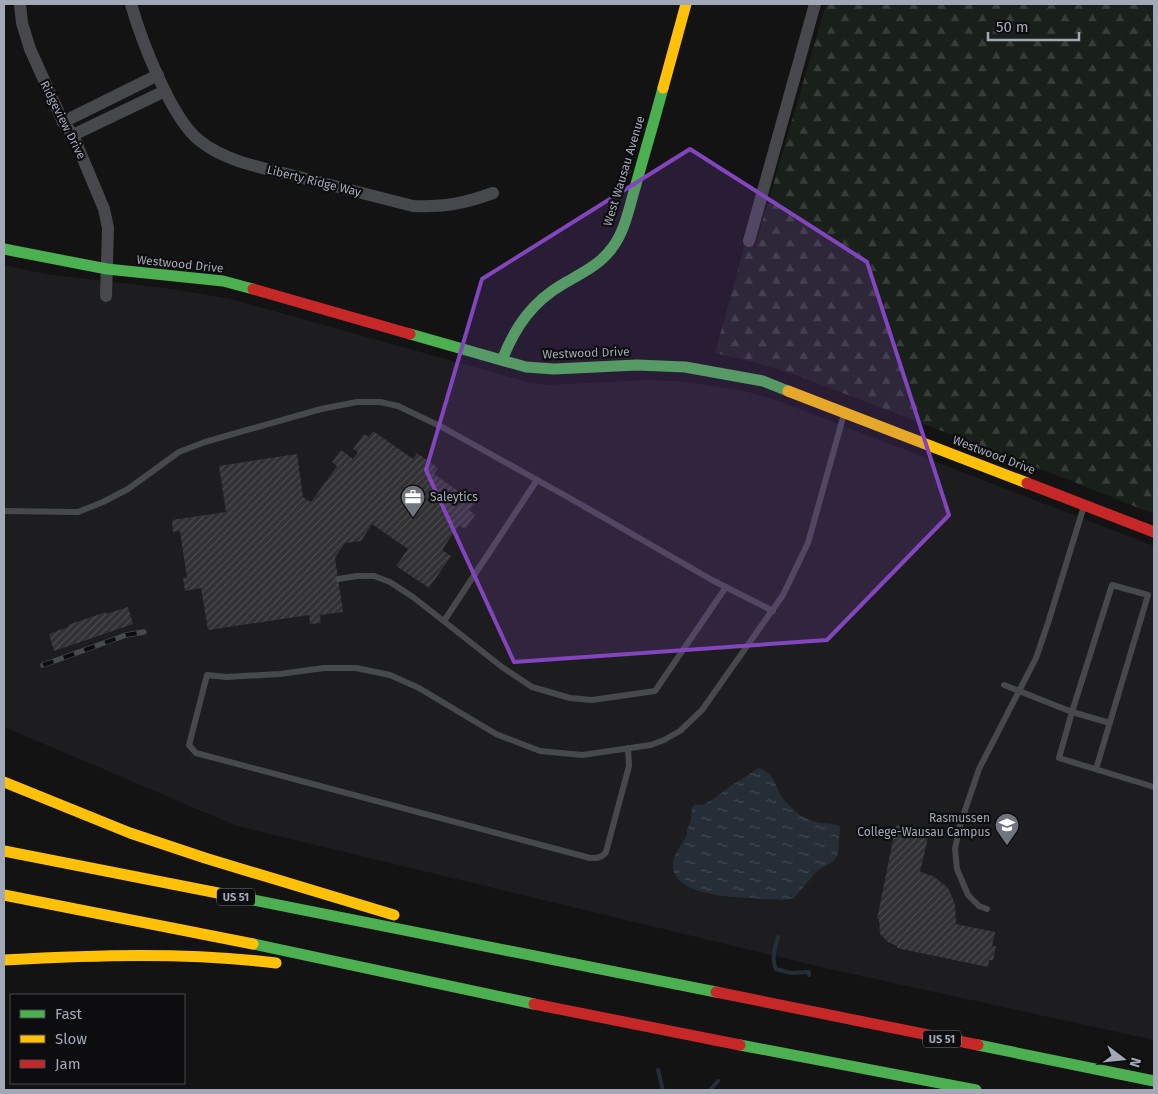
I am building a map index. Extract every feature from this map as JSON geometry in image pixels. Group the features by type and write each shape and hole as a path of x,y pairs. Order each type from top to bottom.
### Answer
{"main road":[{"name":"West Wausau Avenue","path":"502,360 521,320 545,295 584,273 611,249 615,242 623,226 643,159 686,4"},
{"name":"Westwood Drive","path":"4,249 107,269 223,281 526,367 553,370 637,365 670,366 714,371 763,382 1154,532"},
{"path":"4,782 130,833 186,852 418,922 468,942"},
{"name":"US 51","path":"4,851 468,942 1154,1081"},
{"path":"4,895 254,945 626,1024 976,1090"},
{"path":"4,960 161,954 227,958 288,965"},
{"path":"326,971 393,982 448,987"}],"street":[{"name":"Ridgeview Drive","path":"20,4 22,23 30,49 63,122 73,135 104,209 108,228 106,296"},
{"name":"Liberty Ridge Way","path":"131,4 138,29 158,75 182,121 198,140 234,161 412,206 438,207 466,202 493,194"},
{"path":"749,241 815,4"},
{"path":"63,122 158,75"},
{"path":"73,135 165,91"}],"lane":[{"path":"4,511 78,512 128,489 179,452 222,436 321,409 357,402 380,402 398,406 442,427 726,587 773,611"},
{"path":"628,748 629,766 606,852 603,856 590,858 196,753 188,745 208,675 226,677 280,674 324,668 356,668 390,675 419,688 496,734 540,751 582,755 628,748 651,745 664,740 693,721 718,690 783,596 808,544 845,412"},
{"path":"444,621 537,480"},
{"path":"987,909 979,906 968,895 957,869 955,849 960,825 979,769 1036,658 1084,505"},
{"path":"338,579 374,576 390,582 413,597 502,667 532,688 563,696 592,700 655,691 726,587"},
{"path":"1096,769 1148,595 1112,585 1058,758 1154,787"},
{"path":"1004,685 1072,712 1110,723"}],"highlighted area":[{"path":"690,149 867,262 949,515 827,640 514,662 426,470 482,279"}],"shaded area":[{"path":"4,265 46,274 172,289 231,299 531,383 548,385 645,380 679,381 740,390 773,399 1154,546 1154,1040 825,968 237,826 4,727"}],"green space":[{"path":"826,4 1154,4 1154,514 793,374 715,353 745,244 755,247"}],"water":[{"path":"759,768 769,774 781,796 799,814 812,821 840,826 838,854 834,861 818,870 794,898 784,900 720,895 702,892 687,886 677,878 673,862 687,835 692,807 695,804 702,805 712,800"}],"building":[{"path":"373,431 413,459 417,453 438,468 434,474 475,503 469,510 475,515 465,529 459,525 442,550 451,556 429,588 396,566 408,549 372,524 361,541 345,543 335,558 343,612 320,615 321,623 310,624 309,615 208,630 201,588 185,591 183,578 187,578 180,531 173,532 172,520 226,512 219,466 297,454 303,497 311,502 337,466 332,462 341,450 353,459 358,452 353,449 364,434 369,437"},
{"path":"128,607 133,624 54,651 49,634 68,627 68,625 106,612 106,614"},
{"path":"896,825 929,833 920,872 933,876 948,888 955,904 956,924 995,932 992,946 996,946 993,961 989,960 988,967 897,948 897,946 888,942 880,934 879,919 877,919"}],"waterway":[{"path":"778,937 774,957 776,969 791,973 809,972 809,975"},
{"path":"658,1070 663,1090"},
{"path":"710,1090 718,1081"}],"railway":[{"path":"43,665 126,635 144,632"}],"traffic: fast":[{"path":"502,360 519,326 534,307 552,291 596,264 607,254 616,241 629,211 663,88"},
{"path":"4,249 107,269 223,281 253,289"},
{"path":"410,334 526,367 554,369 637,365 685,367 763,381 788,391"},
{"path":"223,894 716,992"},
{"path":"253,944 534,1004"},
{"path":"740,1045 976,1090"},
{"path":"978,1045 1154,1081"}],"traffic: slow":[{"path":"663,88 686,4"},
{"path":"788,391 1027,483"},
{"path":"4,782 130,833 205,858 394,915"},
{"path":"4,851 223,894"},
{"path":"4,895 253,944"},
{"path":"4,960 174,956 276,963"}],"traffic: jam":[{"path":"253,289 410,334"},
{"path":"1027,483 1154,532"},
{"path":"716,992 978,1045"},
{"path":"534,1004 740,1045"}],"place":[{"name":"Saleytics","path":"413,518"},
{"name":"Rasmussen College-Wausau Campus","path":"1007,846"}]}
